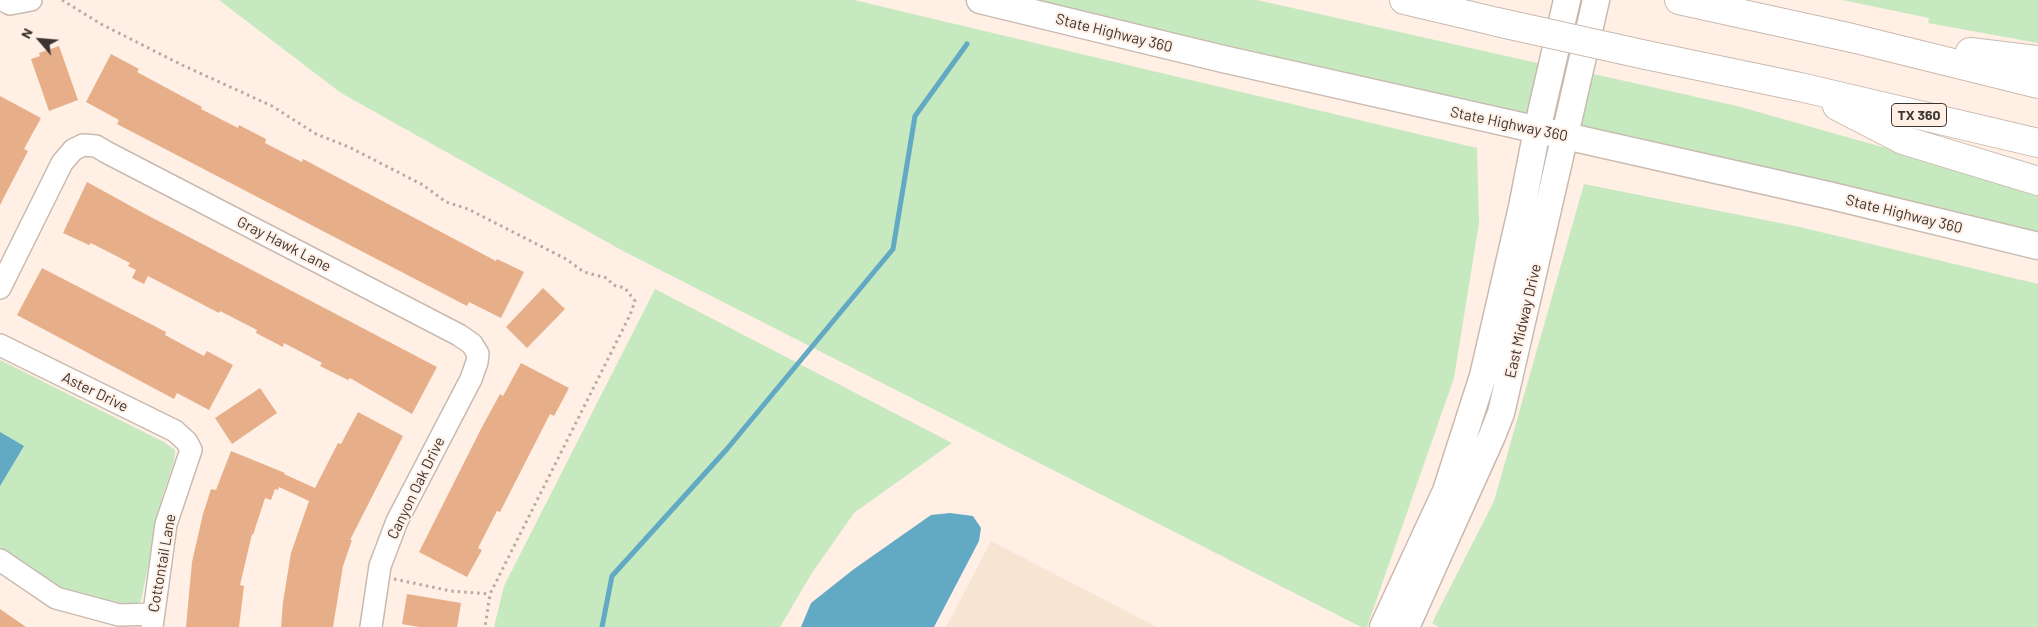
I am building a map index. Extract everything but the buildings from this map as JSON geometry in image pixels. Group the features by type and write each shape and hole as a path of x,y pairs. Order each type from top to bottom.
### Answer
{"highway":[{"name":"TX 360","path":"1404,0 1646,55 1800,87 2038,143"},
{"path":"1679,0 1852,38 2038,84"},
{"path":"1852,38 2038,60"},
{"path":"1800,87 1903,140 2038,182"}],"main road":[{"name":"State Highway 360","path":"980,0 1223,60 1823,194 2038,246"},
{"name":"East Midway Drive","path":"1383,627 1446,491 1483,376 1567,0"},
{"name":"East Midway Drive","path":"1406,627 1501,413 1596,0"}],"street":[{"path":"2,0 10,4 31,0"},
{"name":"Gray Hawk Lane","path":"0,288 62,164 73,150 83,144 96,146 459,335 472,344 478,354"},
{"name":"Aster Drive","path":"0,345 175,431 187,442"},
{"name":"Canyon Oak Drive","path":"371,627 380,566 398,522 471,379 478,354"},
{"name":"Cottontail Lane","path":"152,620 166,524 191,450 187,442"},
{"path":"0,560 56,598 119,615 152,620"}],"path":[{"path":"62,0 101,24 182,65 272,106 316,134 349,147 423,185 446,202 468,210 566,259 584,272 607,278 613,285 625,288 635,300 630,315 490,594 485,627"},
{"path":"379,575 451,591 490,594"}],"shaded area":[{"path":"991,541 1157,627 946,627"}],"green space":[{"path":"219,0 854,0 1477,148 1479,223 1454,378 1367,627 1361,627 623,251 341,93"},
{"path":"1025,0 1257,0 1542,64 1530,114 1518,115"},
{"path":"1842,0 2038,0 2038,43 1928,23 1929,18"},
{"path":"1589,73 1737,106 1907,154 2038,194 2038,236 1589,131 1588,127 1584,126 1581,128 1579,120"},
{"path":"1584,184 1800,227 2038,284 2038,627 1439,627 1432,623 1494,501"},
{"path":"655,289 952,443 854,513 812,573 780,627 494,627 504,586"},
{"path":"0,360 164,442 175,450 174,462 162,497 141,601 132,607 58,593 0,551"}],"water":[{"path":"0,432 24,446 0,486"},
{"path":"950,513 973,516 981,528 979,541 934,627 801,627 811,603 854,569 931,515"}],"waterway":[{"path":"602,627 612,576 727,449 893,249 915,116 967,44"}]}
